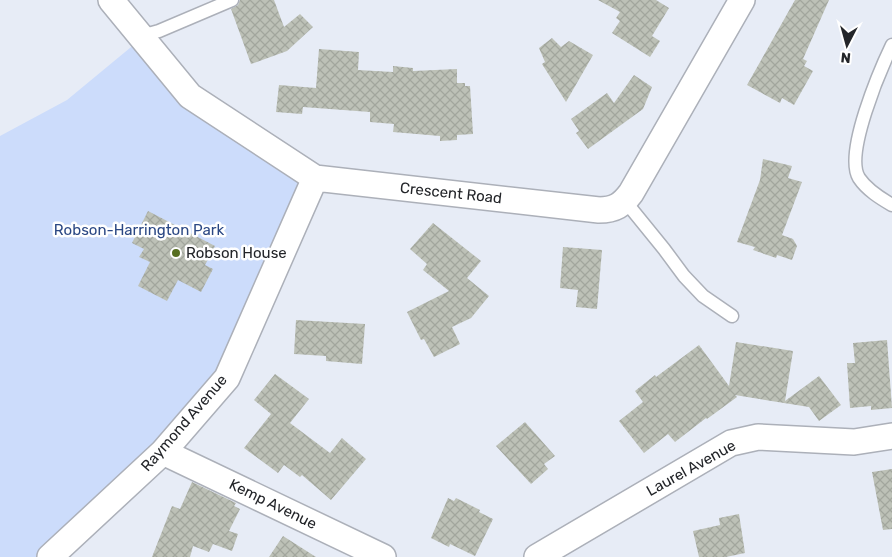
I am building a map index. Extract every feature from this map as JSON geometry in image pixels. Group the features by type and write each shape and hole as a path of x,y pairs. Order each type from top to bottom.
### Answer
{"street":[{"name":"Crescent Road","path":"111,0 190,96 315,178 599,210 610,210 618,207 625,201"},
{"path":"625,201 742,0"},
{"name":"Raymond Avenue","path":"50,557 163,452 226,378 315,178"},
{"name":"Laurel Avenue","path":"537,557 731,442 758,437 854,442 892,436"},
{"name":"Kemp Avenue","path":"163,452 383,557"}],"lane":[{"path":"141,36 159,31 232,0"},
{"path":"892,45 865,111 855,152 858,177 877,197 892,205"},
{"path":"625,201 684,276 703,296 732,316"}],"green space":[{"name":"Robson-Harrington Park","path":"142,38 190,96 315,178 227,378 50,557 0,557 0,136 67,100"}],"building":[{"path":"240,0 274,0 284,27 300,14 313,27 287,51 251,64 231,9 238,5"},
{"path":"598,0 656,0 669,8 652,36 660,41 650,57 612,33 620,21 616,18 620,12"},
{"path":"795,0 829,0 803,59 807,61 804,66 813,71 794,105 782,98 780,103 747,85"},
{"path":"552,38 561,47 569,41 593,55 566,102 542,64 545,62 539,48"},
{"path":"319,49 359,52 358,70 393,72 393,66 413,68 413,71 457,69 457,83 465,83 465,86 470,86 473,134 457,135 457,140 440,141 440,136 393,132 394,124 370,122 370,112 303,107 302,114 276,112 279,85 316,88"},
{"path":"634,75 652,87 643,109 588,149 576,133 579,131 571,119 607,93 614,103"},
{"path":"763,159 792,166 788,178 802,182 782,235 793,239 797,246 792,260 777,255 776,258 753,250 755,247 737,242 760,180"},
{"name":"Robson House","path":"148,211 215,246 205,265 213,269 201,292 178,280 167,301 138,286 150,262 139,257 144,249 132,243"},
{"path":"433,223 481,261 467,278 489,296 471,318 452,327 460,344 434,357 424,339 421,340 407,312 449,291 423,270 427,264 410,249"},
{"path":"563,247 602,250 597,309 576,307 578,290 560,288"},
{"path":"296,320 365,324 362,364 326,361 326,356 294,354"},
{"path":"887,340 892,408 871,410 871,406 850,408 847,363 855,363 853,343"},
{"path":"736,342 793,351 785,401 819,376 841,405 819,421 809,407 735,395 737,397 675,442 668,434 644,453 619,421 643,402 635,391 699,345 729,386"},
{"path":"275,374 309,399 290,423 330,453 342,438 366,459 331,500 302,475 300,477 284,465 278,473 244,448 271,414 254,400"},
{"path":"525,422 555,456 544,464 548,469 531,484 496,446"},
{"path":"892,469 892,529 883,530 872,472"},
{"path":"192,482 236,503 234,506 240,509 229,531 238,534 232,551 213,544 209,552 193,546 190,557 152,557 172,506 180,509"},
{"path":"448,498 454,501 456,498 493,519 475,556 450,544 449,547 431,538"},
{"path":"739,514 745,553 726,557 699,557 693,531 720,525 719,518"},
{"path":"283,536 316,557 269,557"}],"place":[{"name":"Robson House","path":"176,253"}]}
